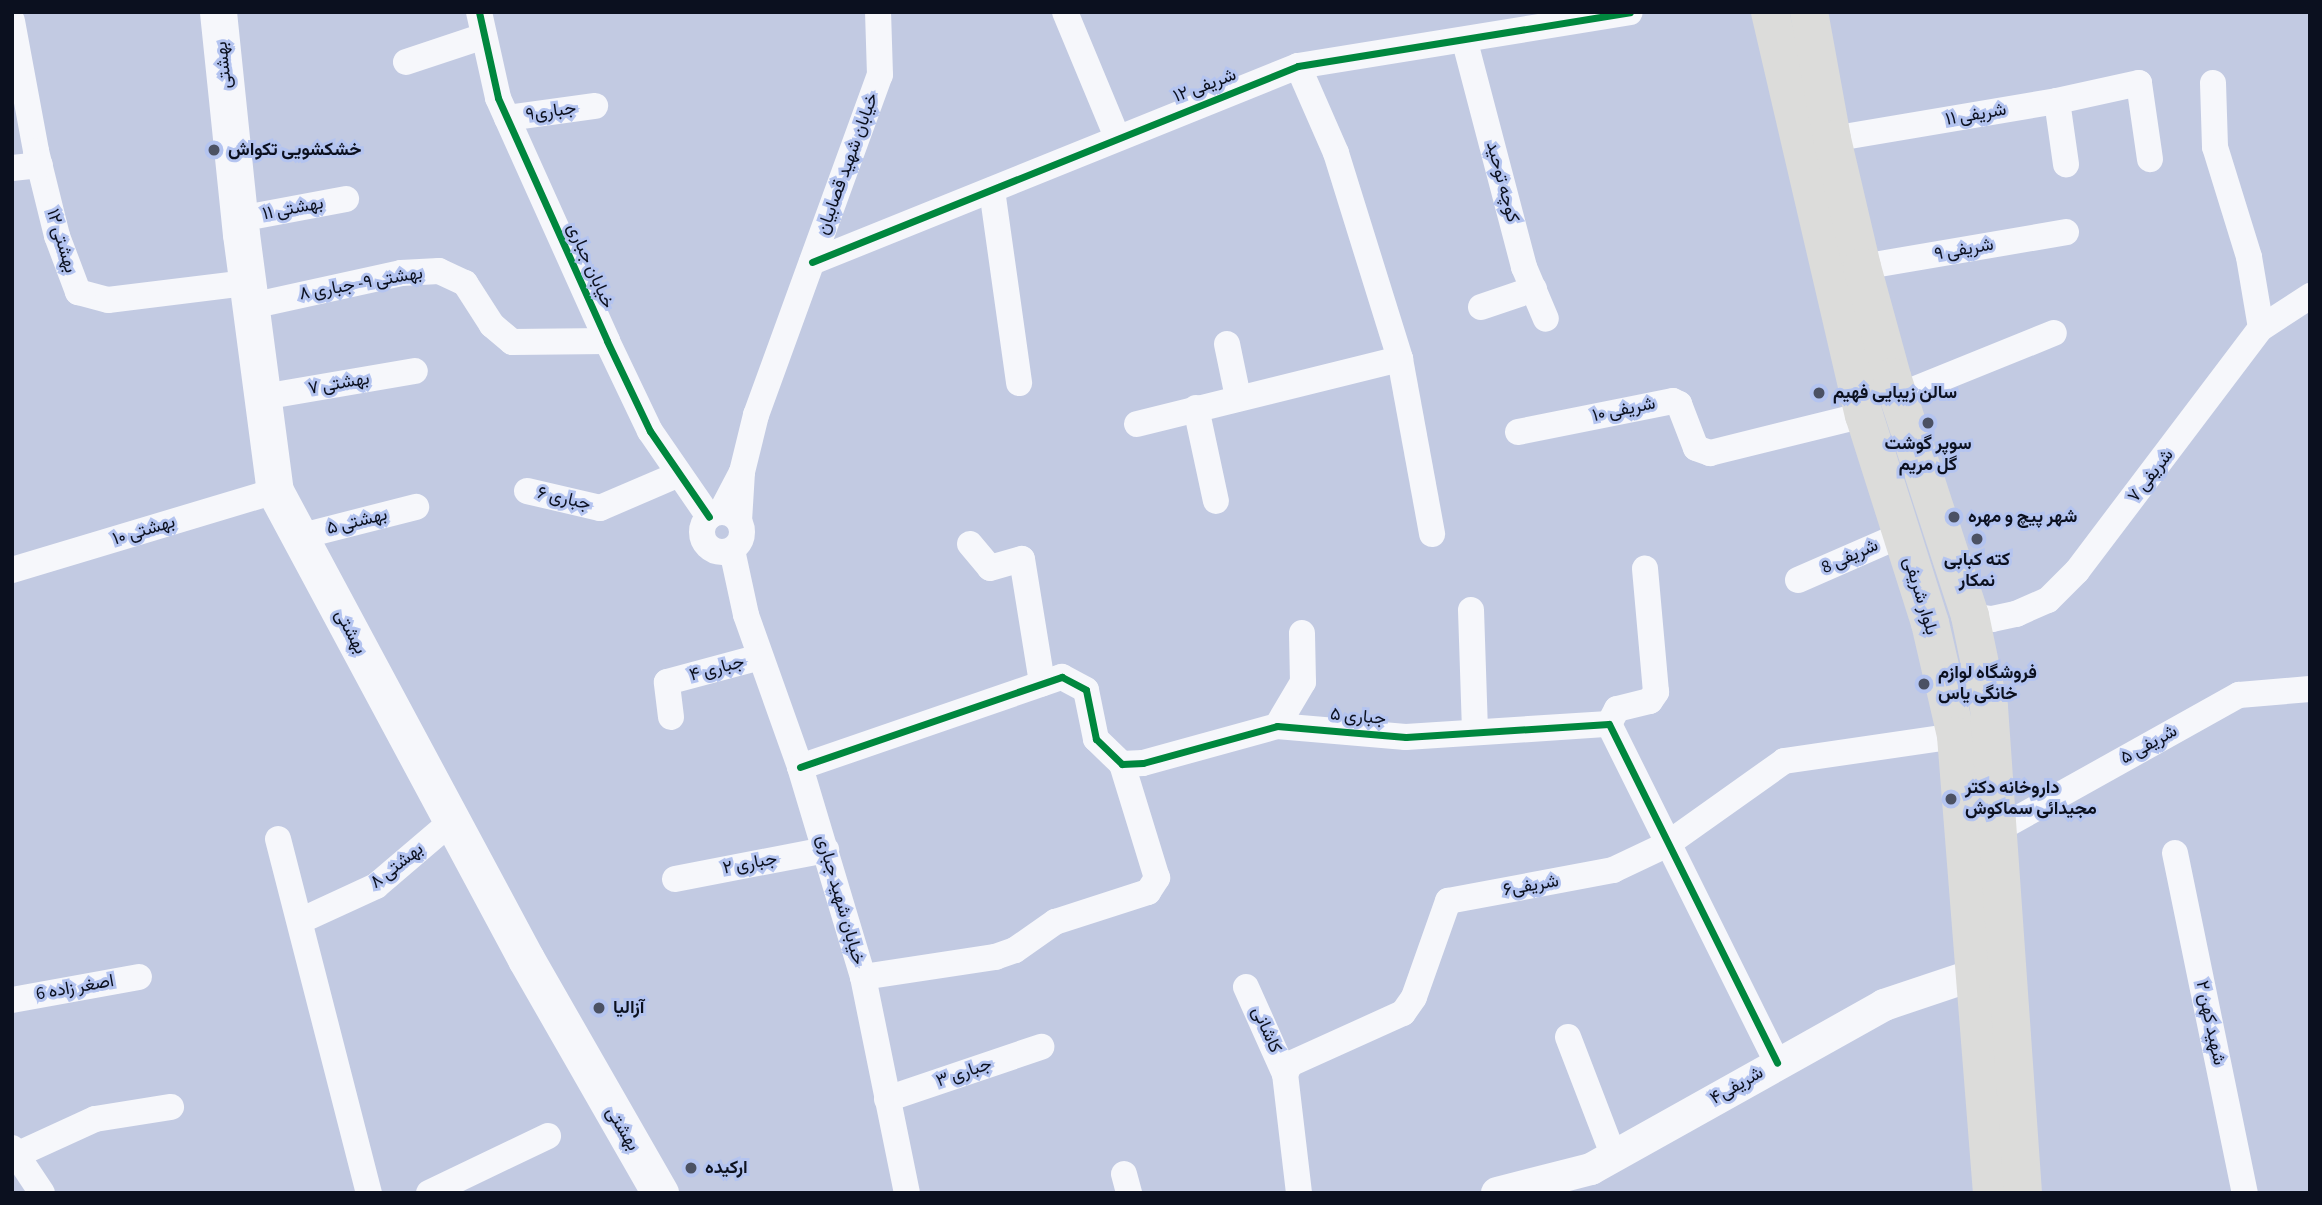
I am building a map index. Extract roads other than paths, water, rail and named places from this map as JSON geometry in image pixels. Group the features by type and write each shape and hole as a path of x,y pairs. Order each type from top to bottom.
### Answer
{"main road":[{"name":"بهشتی","path":"218,12 240,219 275,491 590,1075 660,1193"},
{"name":"بلوار شریفی","path":"1770,12 1858,317 1898,396 1970,617 1989,707 2023,1193"},
{"name":"بلوار شریفی","path":"1809,12 1832,139 1862,267 1858,317 1864,415 1930,623 1956,736 1992,1193"}],"street":[{"name":"خیابان شهید قصابیان","path":"723,517 743,472 755,415 880,75 878,12"},
{"path":"1065,12 1117,137"},
{"name":"شریفی ۱۲","path":"812,262 1298,66 1465,42 1630,12"},
{"name":"بهشتی ۱۲","path":"12,21 57,236 78,292 108,300 249,294"},
{"path":"406,62 481,24"},
{"name":"خیابان جباری","path":"481,24 507,118 650,432 677,475 723,517"},
{"name":"کوچه توحید","path":"1465,42 1534,289 1546,319"},
{"path":"1298,66 1336,153 1399,359 1432,534"},
{"name":"شریفی ۱۱","path":"1832,139 2057,101 2139,83 2150,159"},
{"path":"2213,83 2215,147 2249,257 2262,328"},
{"path":"2057,101 2066,164"},
{"name":"جباری۹","path":"507,118 595,106"},
{"path":"12,168 40,164"},
{"path":"992,190 1019,383"},
{"name":"بهشتی ۱۱","path":"240,219 346,199"},
{"name":"شریفی ۹","path":"1862,267 2066,232"},
{"name":"بهشتی ۹- جباری ۸","path":"249,294 401,273 439,271 465,284 492,325 512,342 607,341"},
{"path":"1481,307 1534,289"},
{"name":"شریفی ۷","path":"1970,617 2016,614 2048,600 2077,572 2262,328 2310,296"},
{"path":"1898,396 2053,333"},
{"path":"1227,344 1238,397"},
{"path":"1136,424 1399,359"},
{"name":"بهشتی ۷","path":"263,397 415,371"},
{"name":"شریفی ۱۰","path":"1518,432 1673,401 1679,404 1696,448 1710,453 1864,415"},
{"path":"1196,408 1216,501"},
{"name":"جباری ۶","path":"527,491 600,508 677,475"},
{"name":"بهشتی ۱۰","path":"12,570 275,491"},
{"name":"بهشتی ۵","path":"298,537 416,507"},
{"path":"722,550 743,532 723,517"},
{"name":"خیابان شهید جباری","path":"723,517 702,538 722,550 800,767 826,849 863,977 907,1193"},
{"name":"شریفی 8","path":"1798,580 1901,535"},
{"path":"970,544 990,568 1022,559 1042,683"},
{"path":"1645,568 1656,692 1650,701 1617,709 1609,724 1777,1063"},
{"path":"1471,610 1475,731"},
{"path":"1277,726 1303,682 1302,633"},
{"name":"جباری ۴","path":"671,717 667,682 760,657"},
{"path":"800,767 1062,677 1087,690 1096,739 1122,764 1157,878 1148,892 1055,922 1015,950 995,957 863,977"},
{"name":"شریفی ۵","path":"1997,830 2239,695 2310,689"},
{"name":"جباری ۵","path":"1122,764 1143,763 1277,726 1406,737 1609,724"},
{"name":"شریفی۶","path":"1285,1074 1290,1064 1403,1013 1414,997 1448,901 1614,870 1667,845 1784,761 1956,736"},
{"name":"بهشتی ۸","path":"300,921 376,886 452,821"},
{"path":"278,839 369,1193"},
{"name":"جباری ۲","path":"675,879 826,849"},
{"name":"شهید کهن ۲","path":"2175,853 2245,1193"},
{"name":"شریفی۴","path":"1501,1192 1591,1170 1884,1005 1976,974"},
{"name":"اصغر زاده 6","path":"12,1000 139,977"},
{"name":"کاشانی","path":"1246,987 1285,1074"},
{"path":"1568,1037 1614,1157"},
{"name":"جباری ۳","path":"887,1099 1041,1047"},
{"path":"1285,1074 1299,1193"},
{"path":"42,1193 14,1153 95,1119 170,1107"},
{"path":"429,1193 548,1136"}],"place":[{"name":"خشکشویی تکواش","path":"214,150"},
{"name":"سالن زیبایی فهیم","path":"1819,393"},
{"name":"سوپر گوشت گل مریم","path":"1928,423"},
{"name":"شهر پیچ و مهره","path":"1954,517"},
{"name":"کته کبابی نمکار","path":"1977,539"},
{"name":"فروشگاه لوازم خانگی یاس","path":"1924,684"},
{"name":"داروخانه دکتر مجیدائی سماکوش","path":"1951,799"},
{"name":"آزالیا","path":"599,1008"},
{"name":"ارکیده","path":"691,1168"}]}
